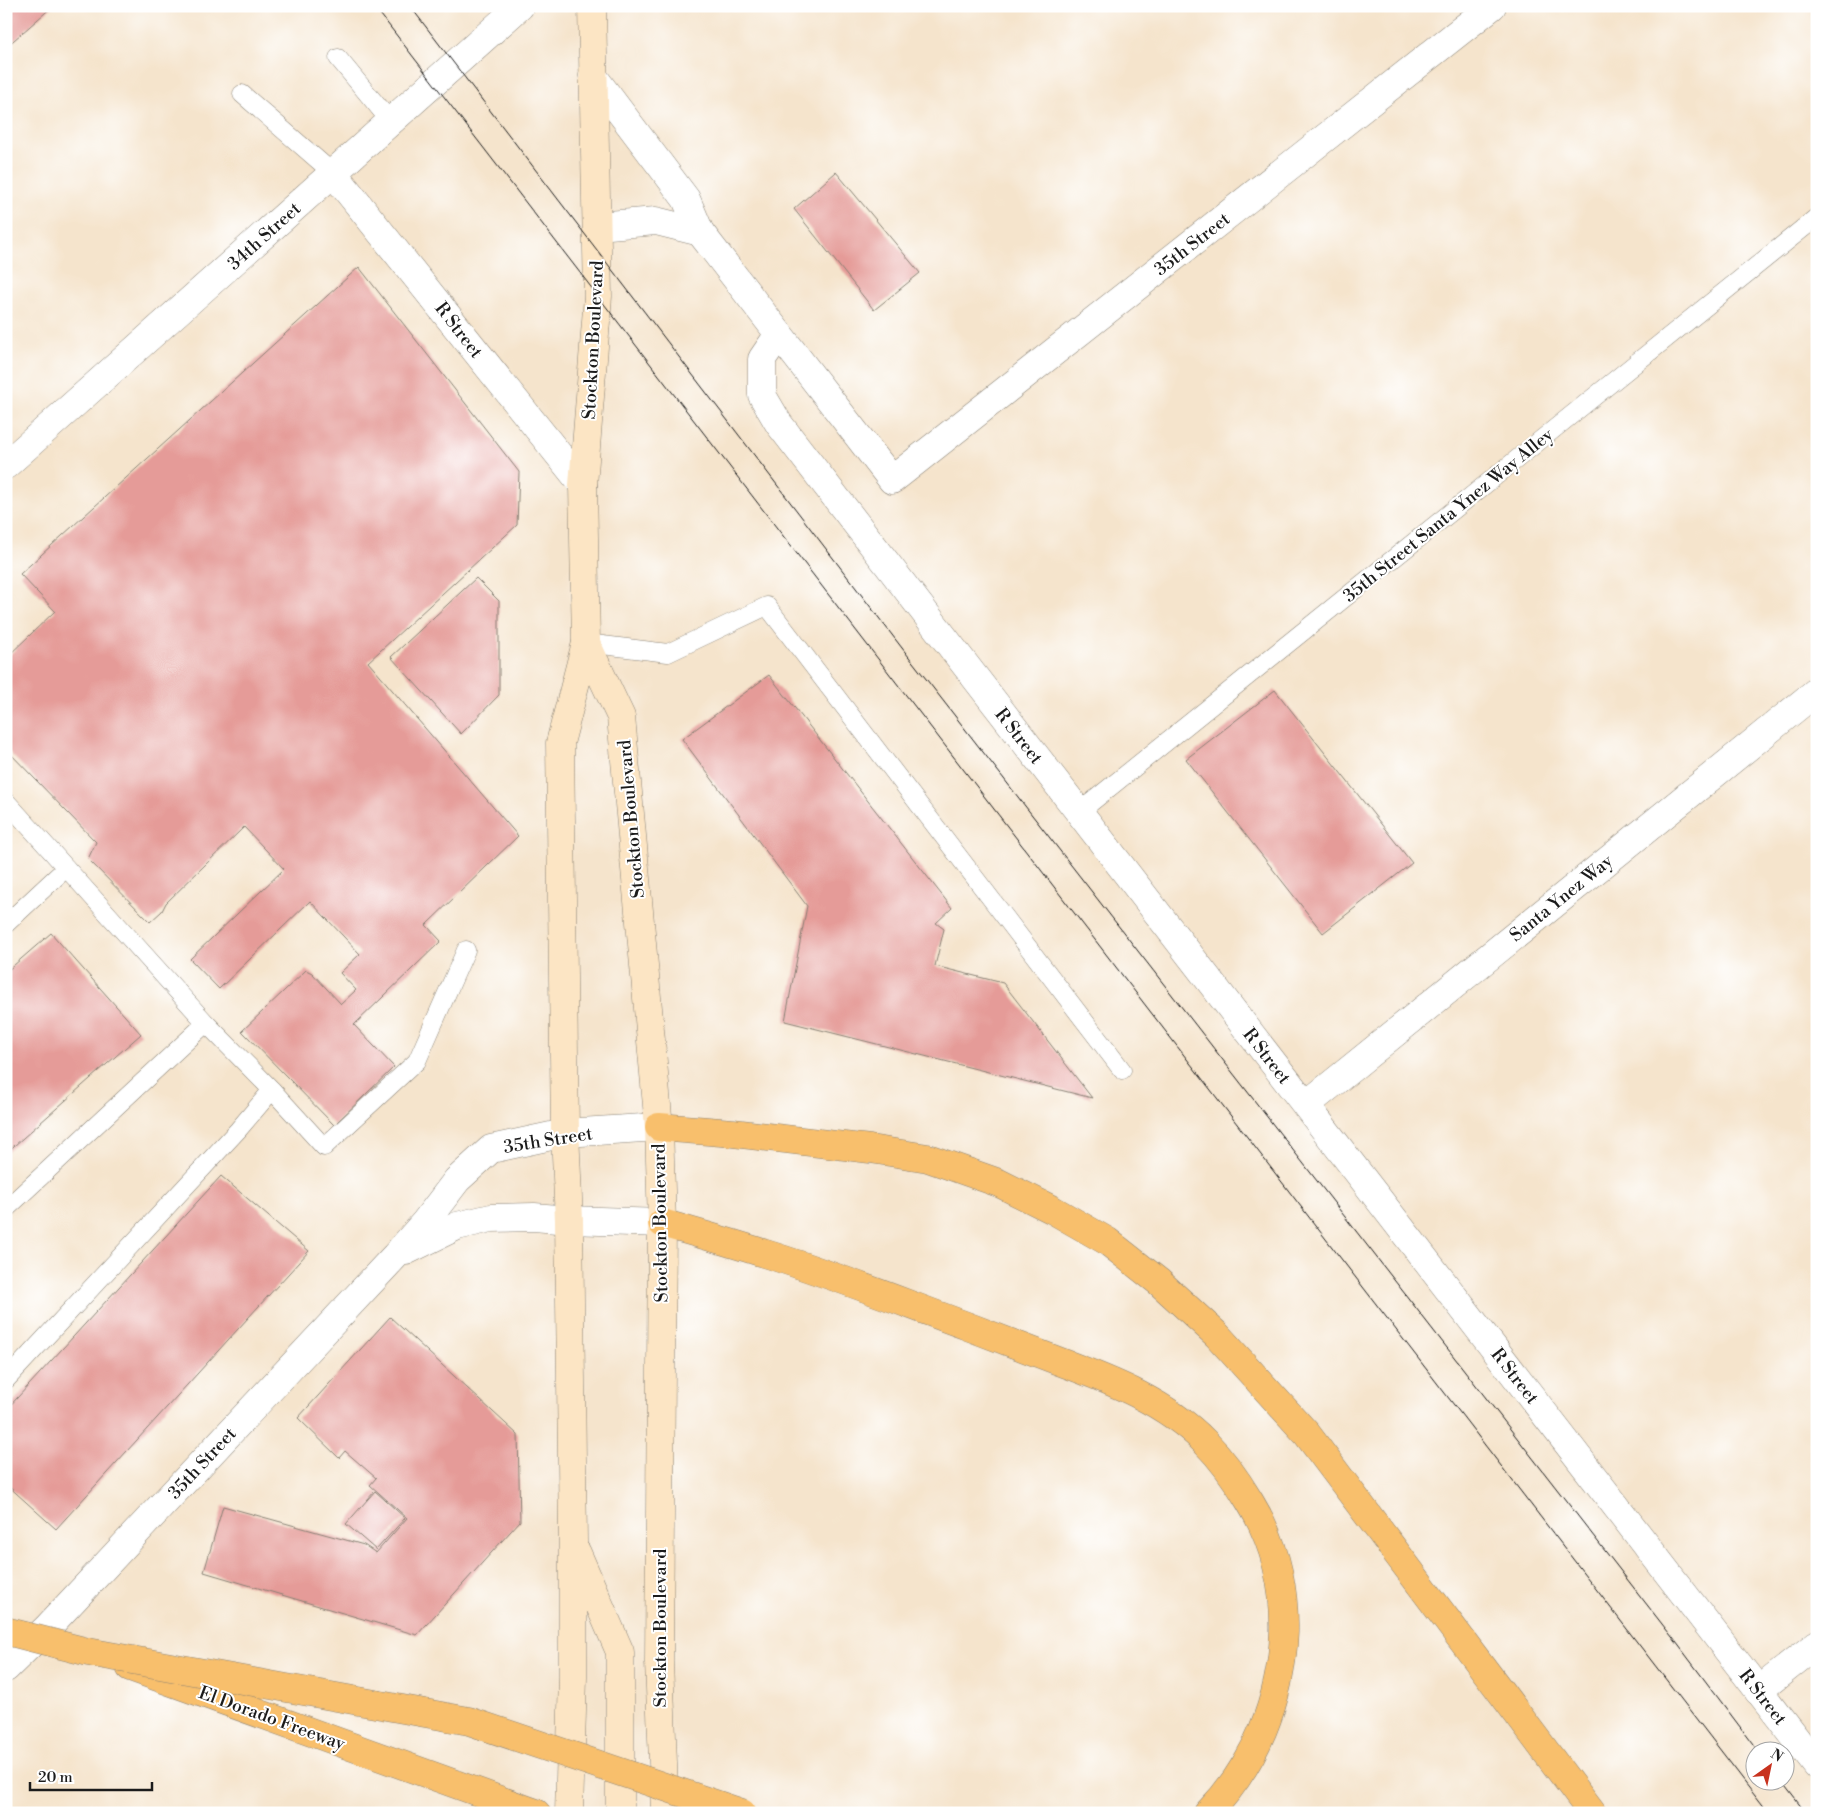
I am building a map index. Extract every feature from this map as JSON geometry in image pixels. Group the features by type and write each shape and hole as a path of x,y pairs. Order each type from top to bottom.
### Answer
{"highway":[{"path":"659,1127 870,1149 928,1158 999,1182 1107,1241 1159,1282 1217,1336 1307,1434 1592,1813"},
{"path":"662,1223 764,1253 870,1289 1121,1385 1164,1409 1204,1441 1233,1473 1260,1517 1277,1562 1284,1612 1282,1660 1272,1708 1252,1755 1222,1798 1208,1813"},
{"name":"El Dorado Freeway","path":"6,1631 88,1652 536,1813"},
{"path":"88,1652 469,1721 742,1813"}],"main road":[{"name":"Stockton Boulevard","path":"569,1813 573,1677 573,1542 560,743 586,643 583,485 598,296 592,6"},
{"name":"Stockton Boulevard","path":"586,643 621,717 659,1127 662,1223 659,1662 665,1813"},
{"path":"573,1542 620,1652 620,1813"}],"street":[{"name":"34th Street","path":"6,465 520,6"},
{"name":"35th Street","path":"779,334 892,480 1492,6"},
{"path":"593,76 686,199 700,232 779,334"},
{"name":"R Street","path":"334,174 583,485"},
{"path":"597,226 656,222 700,232"},
{"name":"R Street","path":"779,334 762,359 762,395 779,424 1817,1766"},
{"name":"Santa Ynez Way","path":"1306,1105 1817,691"},
{"name":"35th Street","path":"6,1668 48,1628 396,1256 457,1180 491,1150 565,1133 659,1127"},
{"name":"35th Street","path":"396,1256 456,1226 491,1218 534,1217 662,1223"},
{"path":"1758,1691 1816,1647"}],"lane":[{"path":"338,58 390,122"},
{"path":"242,94 334,174"},
{"name":"35th Street Santa Ynez Way Alley","path":"1078,813 1817,217"},
{"path":"586,643 668,653 767,606 1122,1070"},
{"path":"6,801 206,1023 324,1146 417,1061 466,950"},
{"path":"6,924 66,868"},
{"path":"6,1209 206,1023"},
{"path":"6,1380 238,1130 272,1090"}],"building":[{"path":"6,6 53,6 6,47"},
{"path":"836,172 920,273 874,310 794,209"},
{"path":"359,267 519,472 517,525 368,662 518,836 426,925 441,941 354,1025 394,1067 334,1125 242,1031 306,970 312,973 341,1004 356,990 340,973 360,954 310,901 219,989 190,959 284,869 244,827 166,903 162,911 150,922 88,859 96,842 6,749 6,658 55,611 20,574"},
{"path":"476,578 499,601 499,695 461,734 391,657"},
{"path":"769,675 952,908 936,923 944,929 935,966 1003,983 1092,1098 785,1021 807,906 682,739"},
{"path":"1275,690 1412,863 1323,933 1186,759"},
{"path":"51,933 141,1034 6,1153 6,972"},
{"path":"221,1176 309,1251 56,1529 6,1484 6,1410"},
{"path":"390,1317 518,1435 520,1521 417,1635 204,1572 223,1506 364,1545 376,1553 407,1518 370,1485 376,1478 345,1451 339,1458 298,1418"},
{"path":"375,1491 405,1518 376,1550 346,1524"}],"tram line":[{"path":"374,6 1769,1813"},
{"path":"410,6 902,648 1676,1642 1751,1742"},
{"path":"1790,1792 1806,1813"}]}
